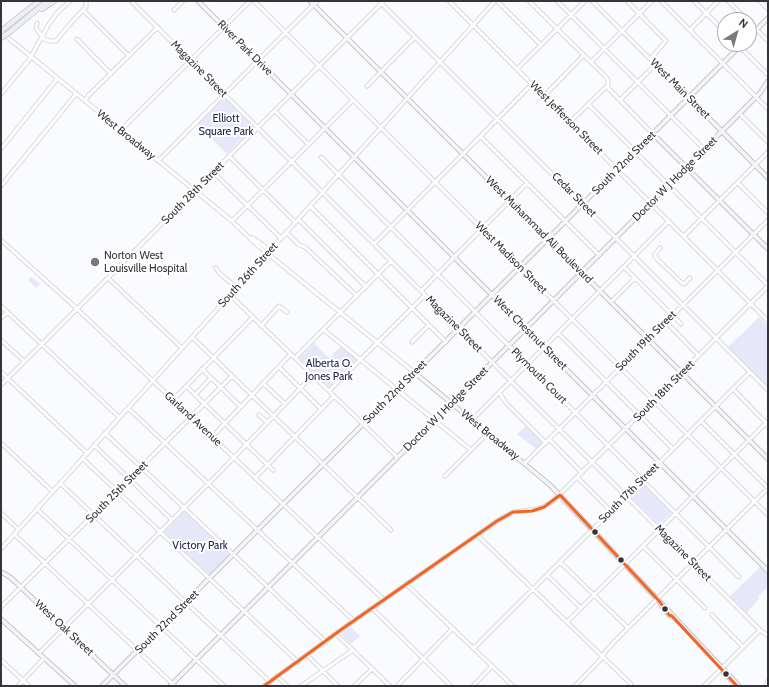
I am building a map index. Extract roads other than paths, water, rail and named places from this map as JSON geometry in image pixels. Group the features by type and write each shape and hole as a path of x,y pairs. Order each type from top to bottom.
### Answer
{"highway":[{"path":"1,32 38,1"},
{"path":"26,20 47,1"},
{"path":"1,38 54,1"}],"main road":[{"name":"River Park Drive","path":"198,1 291,94"},
{"name":"West Muhammad Ali Boulevard","path":"310,1 768,459"},
{"path":"757,29 768,18"},
{"name":"South 22nd Street","path":"102,686 733,52"},
{"name":"Doctor W J Hodge Street","path":"172,685 196,659 757,97 768,82"},
{"name":"West Chestnut Street","path":"291,94 768,571"},
{"name":"West Main Street","path":"689,98 768,178"},
{"path":"653,134 768,249"},
{"name":"West Broadway","path":"415,373 525,463 560,495 659,601 664,610 672,616 722,669 723,672 738,686"},
{"name":"West Oak Street","path":"1,572 8,575 125,686"},
{"path":"1,618 75,686"}],"street":[{"path":"1,94 31,57 57,13 70,1"},
{"path":"37,23 36,28 42,37 50,41 58,40 70,24 86,7 86,1"},
{"name":"Magazine Street","path":"131,1 659,530 760,630 768,636"},
{"path":"174,10 183,1"},
{"path":"121,130 250,1"},
{"name":"West Madison Street","path":"254,1 768,515"},
{"path":"158,162 317,1"},
{"name":"West Jefferson Street","path":"449,1 768,321"},
{"path":"529,1 607,78 607,86 653,134"},
{"path":"557,1 704,149"},
{"path":"517,69 585,1"},
{"name":"West Main Street","path":"592,1 689,98"},
{"path":"627,1 666,42 650,59"},
{"path":"591,62 652,1"},
{"path":"661,1 768,108"},
{"path":"694,1 717,24"},
{"path":"690,30 718,1"},
{"path":"728,1 738,12"},
{"path":"760,1 768,9"},
{"name":"Cedar Street","path":"382,2 415,37 768,390"},
{"name":"South 28th Street","path":"1,385 382,2"},
{"path":"494,2 541,45"},
{"name":"South 26th Street","path":"1,548 494,2"},
{"path":"83,10 129,56"},
{"path":"85,102 88,96 158,27"},
{"path":"757,31 768,41"},
{"name":"West Broadway","path":"1,32 251,238 268,249 268,252 415,373"},
{"path":"367,86 415,37"},
{"path":"77,39 111,74"},
{"path":"747,52 768,75"},
{"path":"544,96 584,55"},
{"path":"620,100 655,65"},
{"path":"1,149 58,79"},
{"path":"374,244 532,84"},
{"path":"570,122 607,86"},
{"path":"1,186 76,94"},
{"path":"232,221 353,100"},
{"path":"588,104 768,286"},
{"path":"275,111 308,144"},
{"path":"740,114 768,142"},
{"path":"480,136 599,255"},
{"path":"684,236 768,152"},
{"path":"229,156 295,222"},
{"name":"Plymouth Court","path":"321,158 739,577"},
{"path":"213,172 281,238"},
{"path":"421,291 527,183"},
{"path":"738,183 768,213"},
{"path":"310,206 446,342"},
{"path":"298,219 366,287"},
{"name":"South 19th Street","path":"525,463 768,220"},
{"path":"472,420 669,221"},
{"path":"286,232 357,296"},
{"name":"Garland Avenue","path":"1,240 384,600"},
{"path":"660,248 655,256 682,283 684,284 690,278"},
{"path":"295,358 391,262"},
{"path":"624,267 681,324"},
{"path":"216,268 219,273 236,287"},
{"path":"108,278 182,348"},
{"path":"611,302 635,278"},
{"name":"South 18th Street","path":"264,686 406,584 509,514 517,511 538,509 549,504 578,478 768,286"},
{"path":"229,294 397,457"},
{"path":"329,391 425,295"},
{"path":"1,306 119,417"},
{"path":"261,326 279,306 287,312"},
{"path":"1,318 8,312"},
{"path":"172,400 253,317"},
{"path":"666,322 699,356"},
{"path":"412,342 429,325"},
{"path":"324,330 471,450"},
{"path":"558,333 673,449"},
{"path":"192,337 391,530"},
{"path":"1,340 24,362"},
{"path":"212,437 291,354"},
{"path":"279,367 322,409"},
{"path":"202,369 241,407"},
{"path":"1,372 86,453"},
{"name":"South 17th Street","path":"474,648 750,372"},
{"path":"39,653 234,458 313,375"},
{"name":"South 25th Street","path":"1,607 232,376"},
{"path":"195,395 211,378"},
{"path":"263,384 285,404"},
{"path":"186,386 273,470"},
{"path":"567,622 734,454 767,423 732,389"},
{"path":"499,392 506,403 546,443"},
{"path":"255,478 334,396"},
{"path":"128,408 354,621"},
{"path":"259,415 267,422"},
{"path":"575,686 602,657 609,647 659,601 676,580 768,488 701,421"},
{"path":"105,433 326,642"},
{"path":"445,476 488,433"},
{"path":"549,439 582,473"},
{"path":"1,443 52,491"},
{"path":"94,446 172,520"},
{"path":"82,458 298,662"},
{"path":"578,478 611,511"},
{"path":"60,483 270,682"},
{"path":"37,509 224,686"},
{"path":"1,513 18,529"},
{"path":"14,534 172,685"},
{"path":"477,535 631,684"},
{"path":"642,546 705,608"},
{"path":"560,562 628,628"},
{"path":"547,575 581,608"},
{"path":"406,584 513,686"},
{"path":"372,608 451,686"},
{"path":"712,616 743,647"},
{"path":"397,686 453,628"},
{"path":"704,686 760,630"},
{"path":"336,634 390,686"},
{"path":"301,686 353,650"},
{"path":"307,655 338,686"},
{"path":"18,686 44,658"},
{"path":"1,660 29,686"},
{"path":"473,686 492,666"},
{"path":"354,686 372,669"},
{"path":"277,676 287,686"},
{"path":"766,686 768,681"}],"place":[{"name":"Norton West Louisville Hospital","path":"95,262"}],"park label":[{"name":"Elliott Square Park","path":"226,125"},
{"name":"Alberta O. Jones Park","path":"329,370"},
{"name":"Victory Park","path":"200,546"}]}
